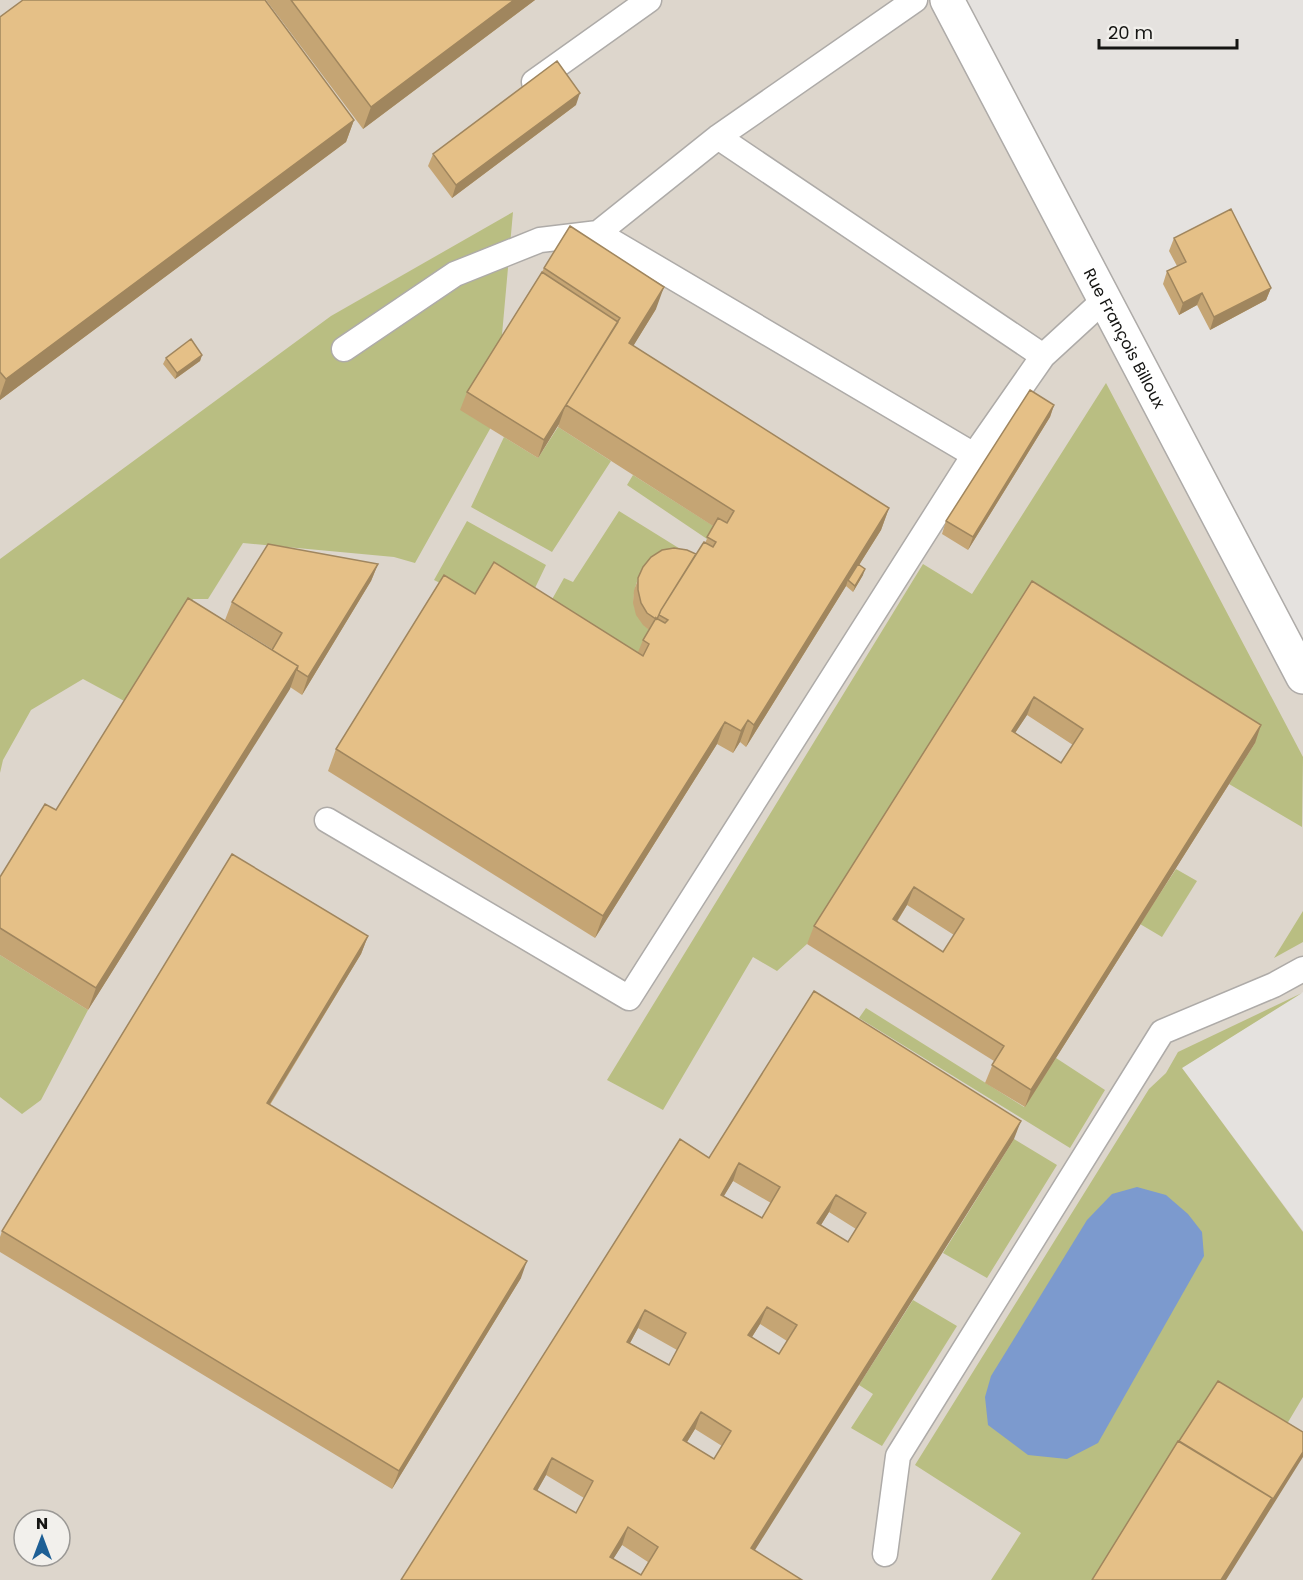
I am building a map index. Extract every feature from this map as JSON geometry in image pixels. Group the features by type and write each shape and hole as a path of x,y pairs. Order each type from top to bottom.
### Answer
{"street":[{"name":"Rue François Billoux","path":"946,0 1303,677"}],"lane":[{"path":"519,92 649,0"},
{"path":"344,349 455,274 540,240 598,233 718,137 915,0"},
{"path":"718,137 1043,356"},
{"path":"598,233 974,455"},
{"path":"327,820 629,998 974,455 1043,356 1104,300"},
{"path":"885,1554 898,1456 1162,1032 1274,985 1303,969"}],"shaded area":[{"path":"0,0 947,0 1303,677 1303,992 1182,1068 1303,1231 1303,1580 0,1580"}],"green space":[{"path":"513,212 501,346 490,429 415,563 394,557 243,543 208,599 193,599 128,703 83,679 31,710 3,760 0,773 0,559 331,316"},
{"path":"1106,383 1303,757 1302,827 1229,784 1255,743 1032,589 807,944 777,971 753,957 663,1110 607,1080 923,564 972,594"},
{"path":"558,427 611,461 552,552 471,507 504,437 538,458"},
{"path":"633,475 726,534 710,541 627,485"},
{"path":"619,511 698,560 638,579 634,595 635,609 641,621 653,633 635,662 541,619 564,578 573,582"},
{"path":"467,521 546,565 525,609 467,616 442,584 434,580"},
{"path":"1176,869 1197,881 1162,937 1140,924"},
{"path":"1303,911 1303,942 1274,958"},
{"path":"0,955 88,1010 41,1100 22,1114 0,1097"},
{"path":"1302,993 1182,1068 1303,1232 1303,1397 1281,1434 1096,1580 991,1580 1021,1533 915,1465 1149,1089 1166,1073 1178,1052"},
{"path":"866,1008 1024,1107 1056,1058 1105,1090 1070,1148 859,1018"},
{"path":"1014,1139 1057,1165 987,1278 943,1253"},
{"path":"913,1300 957,1326 882,1446 851,1428 873,1394 859,1385"}],"water":[{"path":"1137,1187 1166,1195 1188,1214 1202,1232 1204,1256 1098,1443 1067,1459 1028,1455 988,1425 985,1397 991,1376 1087,1220 1112,1194"}],"building":[{"path":"23,0 265,0 354,120 6,379 0,372 0,17"},
{"path":"291,0 514,0 371,107"},
{"path":"557,61 580,93 456,185 433,154"},
{"path":"1231,209 1271,288 1214,317 1202,293 1183,303 1167,271 1186,262 1174,238"},
{"path":"570,226 664,287 629,343 889,508 754,725 748,720 741,731 725,722 603,916 336,749 444,575 475,594 494,562 643,656 649,644 643,640 656,618 665,623 668,620 659,615 661,610 702,545 704,542 713,547 716,542 707,537 718,518 727,523 734,511 566,405 620,318 544,268"},
{"path":"542,272 618,322 544,440 467,392"},
{"path":"191,339 202,355 177,373 166,358"},
{"path":"1030,390 1054,405 973,537 946,521"},
{"path":"268,544 378,564 308,677 297,670 298,666 272,650 282,633 232,602"},
{"path":"674,548 696,554 656,619 647,613 641,603 638,578 651,557 662,550"},
{"path":"858,564 865,569 855,586 848,580"},
{"path":"1032,581 1261,725 1031,1090 992,1065 1004,1046 814,926","holes":["1034,697 1083,729 1061,763 1012,731","914,887 964,919 943,952 893,919"]},
{"path":"188,598 298,666 96,988 0,928 0,877 45,804 56,810"},
{"path":"232,854 368,936 267,1103 527,1261 399,1471 2,1231"},
{"path":"814,991 1021,1121 751,1548 802,1580 401,1580 680,1139 709,1158","holes":["739,1163 780,1187 762,1218 721,1195","836,1195 866,1213 848,1242 817,1223","767,1307 797,1325 779,1354 748,1335","645,1310 686,1333 669,1365 627,1342","701,1412 731,1431 714,1459 683,1440","552,1458 593,1481 576,1513 534,1489","628,1527 658,1547 641,1575 610,1557"]},
{"path":"1218,1381 1303,1432 1303,1452 1270,1504 1272,1498 1179,1441"},
{"path":"1178,1441 1272,1498 1221,1580 1092,1580"}]}
